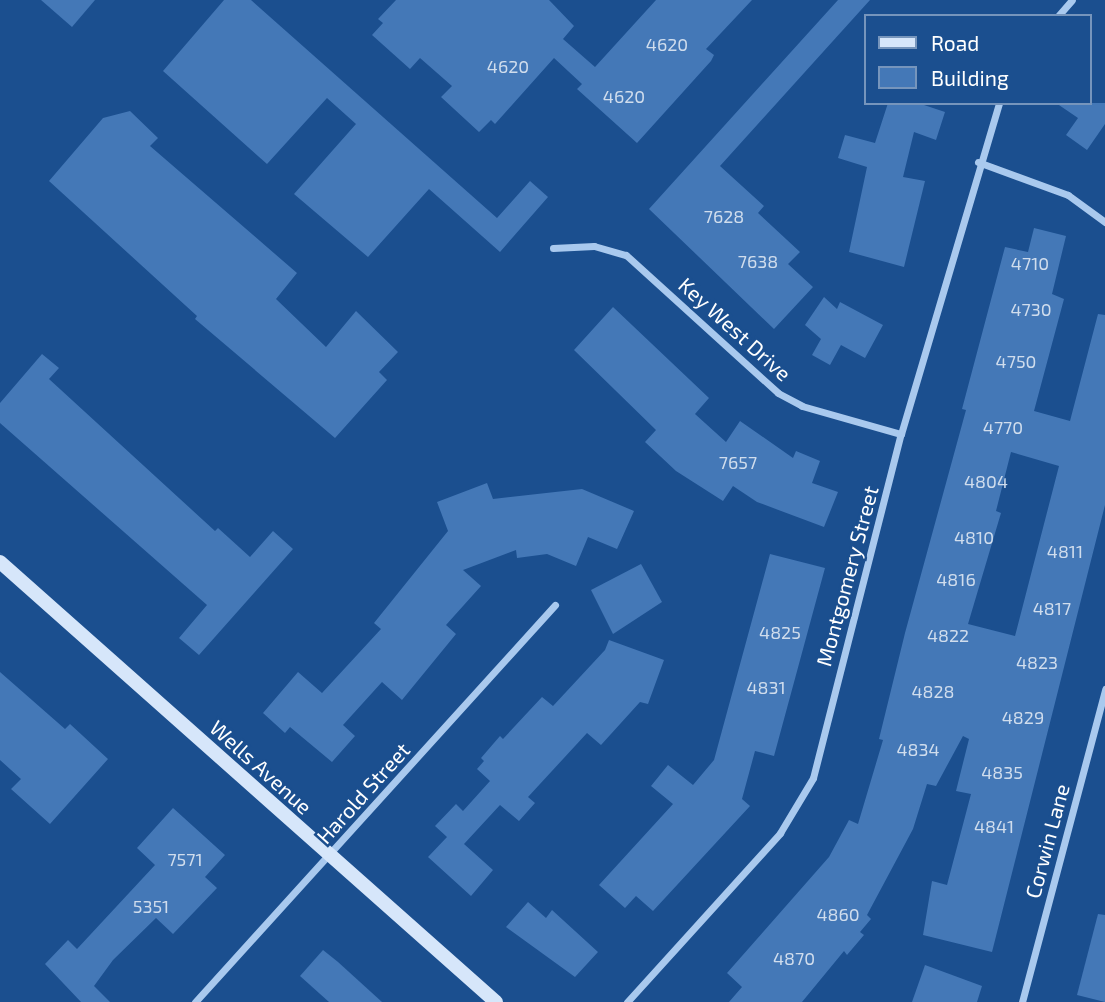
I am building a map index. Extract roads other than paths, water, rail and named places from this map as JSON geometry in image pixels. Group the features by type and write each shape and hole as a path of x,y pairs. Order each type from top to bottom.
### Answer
{"main road":[{"name":"Wells Avenue","path":"0,562 496,1002"}],"street":[{"path":"1060,14 1072,0"},
{"name":"Montgomery Street","path":"627,1002 780,833 813,778 901,435 978,162 998,105"},
{"path":"978,162 1068,195 1105,222"},
{"name":"Key West Drive","path":"553,248 594,246 626,256 778,393 802,406 901,435"},
{"name":"Harold Street","path":"194,1002 330,856 555,606"},
{"name":"Corwin Lane","path":"1022,1002 1105,689"}]}
